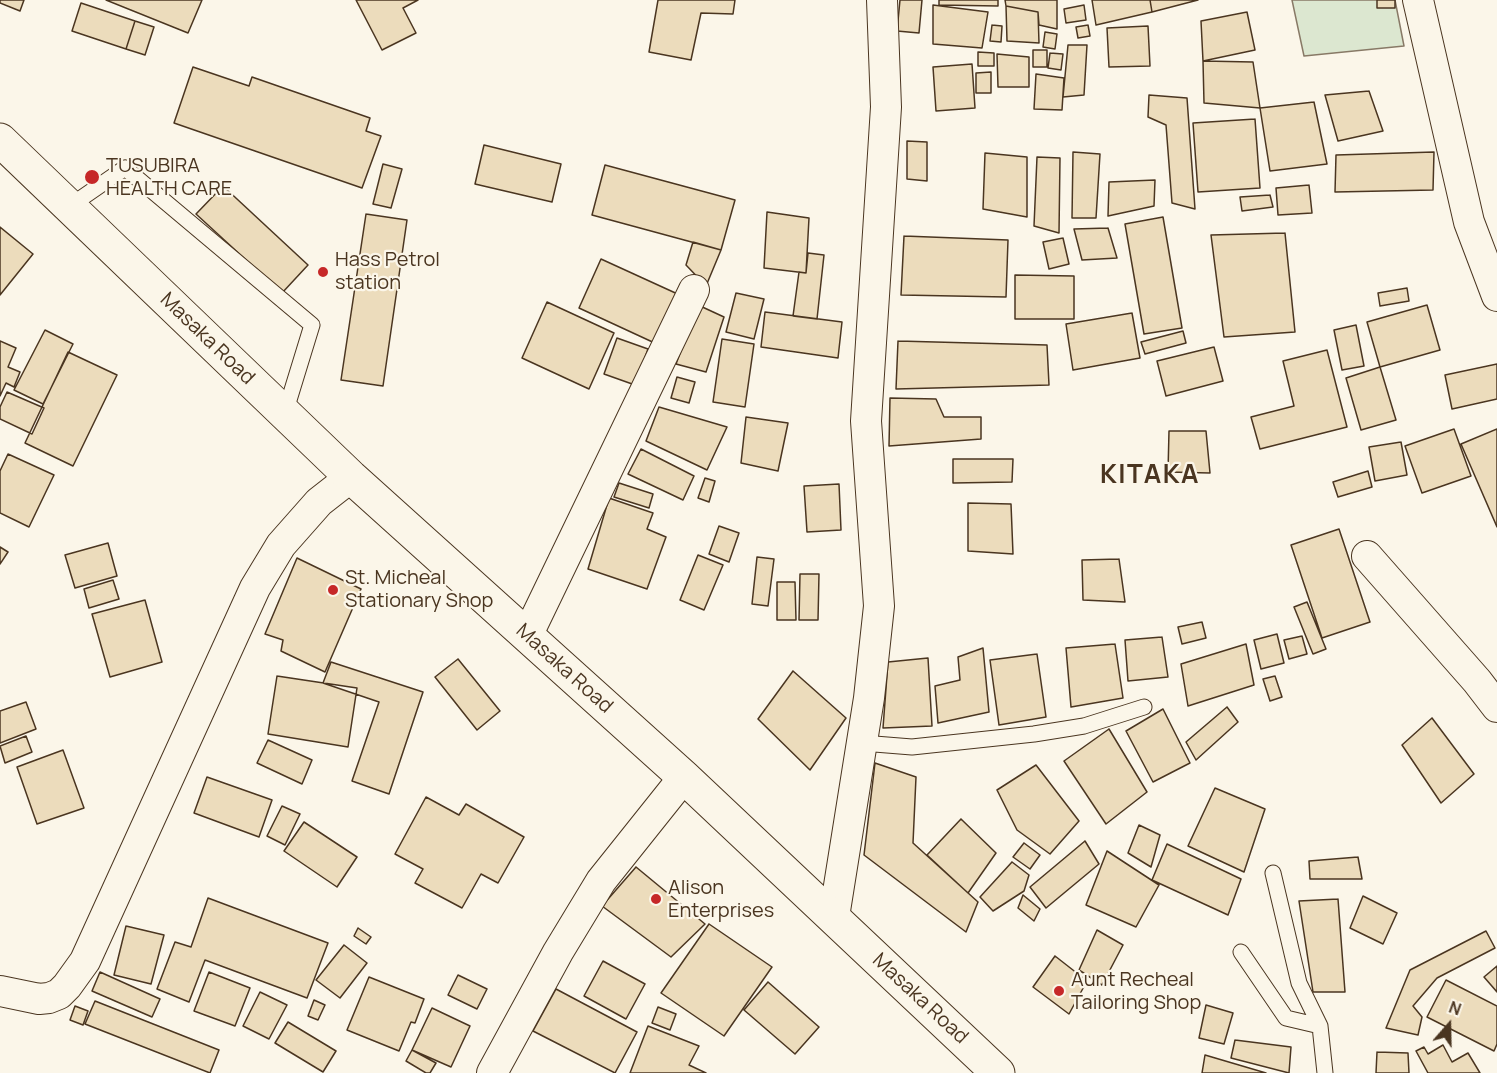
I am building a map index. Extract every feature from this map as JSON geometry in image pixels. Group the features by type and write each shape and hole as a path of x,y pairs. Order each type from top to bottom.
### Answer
{"main road":[{"name":"Masaka Road","path":"0,140 351,477 684,777 998,1073"}],"street":[{"path":"834,917 862,743 876,645 879,606 866,421 886,107 882,0"},
{"path":"1418,0 1470,222 1497,296"},
{"path":"527,636 694,290"},
{"path":"0,991 39,999 49,998 59,994 67,986 85,961 255,588 281,545 319,502 351,477"},
{"path":"1367,556 1477,681 1497,707"},
{"path":"492,1073 558,952 601,881 684,777"}],"lane":[{"path":"70,206 125,168 312,324 285,413"},
{"path":"862,743 912,747 1034,734 1084,726 1144,707"},
{"path":"1273,873 1299,983 1320,1026 1325,1073"},
{"path":"1240,952 1286,1018 1320,1026"}],"green space":[{"path":"1292,0 1395,0 1404,46 1304,56"}],"building":[{"path":"0,0 24,0 20,11 0,3"},
{"path":"106,0 202,0 188,33"},
{"path":"356,0 418,0 403,8 416,33 382,50"},
{"path":"658,0 735,0 733,14 701,13 691,60 649,52"},
{"path":"900,0 922,0 919,33 897,31"},
{"path":"939,0 998,0 998,6 939,5"},
{"path":"1005,0 1057,0 1057,29 1039,25 1038,12 1006,6"},
{"path":"1092,0 1150,0 1152,12 1096,25"},
{"path":"1150,0 1198,0 1152,12"},
{"path":"1377,0 1395,0 1395,8 1377,8"},
{"path":"81,3 135,21 126,49 72,31"},
{"path":"933,5 988,12 982,48 933,44"},
{"path":"1084,5 1086,20 1066,23 1064,9"},
{"path":"1006,6 1038,12 1039,43 1007,41"},
{"path":"1247,12 1255,50 1203,61 1201,21"},
{"path":"135,21 154,27 145,55 126,49"},
{"path":"992,25 1002,26 1001,42 990,41"},
{"path":"1088,25 1090,36 1078,38 1076,27"},
{"path":"1148,26 1150,66 1109,67 1107,28"},
{"path":"1045,32 1057,34 1055,49 1043,47"},
{"path":"1068,45 1087,45 1084,95 1063,97"},
{"path":"1033,50 1047,50 1047,67 1033,67"},
{"path":"978,52 994,53 994,66 978,66"},
{"path":"1050,53 1063,54 1061,70 1048,68"},
{"path":"997,54 1029,57 1029,87 998,87"},
{"path":"1203,61 1253,62 1260,108 1204,103"},
{"path":"972,64 975,108 936,111 933,67"},
{"path":"193,67 249,86 252,77 370,118 366,131 381,136 362,188 174,123"},
{"path":"991,72 991,93 976,93 976,73"},
{"path":"1036,74 1064,78 1062,110 1034,109"},
{"path":"1369,91 1383,131 1338,141 1325,95"},
{"path":"1149,95 1187,98 1195,209 1172,203 1166,125 1148,117"},
{"path":"1314,102 1327,164 1270,171 1260,108"},
{"path":"1255,119 1260,188 1198,192 1193,123"},
{"path":"907,141 927,142 927,181 907,179"},
{"path":"484,145 561,164 552,202 475,184"},
{"path":"1073,152 1100,154 1096,218 1072,218"},
{"path":"1434,152 1433,190 1335,192 1336,155"},
{"path":"985,153 1027,157 1027,217 983,209"},
{"path":"1037,157 1060,158 1059,233 1034,226"},
{"path":"383,164 402,169 391,208 373,204"},
{"path":"605,165 735,200 721,250 592,215"},
{"path":"1155,180 1154,206 1108,216 1109,182"},
{"path":"1309,185 1312,213 1278,215 1276,188"},
{"path":"223,186 308,265 282,293 196,214"},
{"path":"1270,195 1273,207 1242,211 1240,197"},
{"path":"767,212 809,218 806,273 764,268"},
{"path":"366,214 407,220 383,386 341,380"},
{"path":"1163,217 1182,328 1144,334 1125,224"},
{"path":"0,227 33,254 0,295"},
{"path":"1108,228 1117,258 1082,260 1074,229"},
{"path":"1285,233 1295,332 1224,337 1211,235"},
{"path":"904,236 1008,240 1006,297 901,295"},
{"path":"1063,238 1069,264 1049,269 1043,242"},
{"path":"693,242 721,250 706,286 686,265"},
{"path":"808,253 824,255 817,319 793,316 799,272 806,273"},
{"path":"601,259 682,296 659,345 579,308"},
{"path":"1015,275 1074,276 1074,319 1015,319"},
{"path":"1407,288 1409,301 1380,306 1378,293"},
{"path":"736,293 764,299 754,339 726,332"},
{"path":"547,302 614,333 589,389 522,358"},
{"path":"698,305 724,317 706,372 676,364"},
{"path":"1427,305 1440,350 1380,367 1367,322"},
{"path":"765,312 842,322 838,358 761,347"},
{"path":"1132,313 1140,358 1073,370 1066,324"},
{"path":"1356,325 1364,366 1342,370 1334,330"},
{"path":"45,330 73,344 43,404 14,390"},
{"path":"1183,331 1186,343 1145,354 1141,342"},
{"path":"617,338 648,349 635,385 604,374"},
{"path":"722,339 754,344 745,407 713,402"},
{"path":"0,341 16,348 8,367 20,372 14,387 6,383 0,396"},
{"path":"898,341 1047,345 1049,385 896,389"},
{"path":"1214,347 1223,381 1166,396 1157,361"},
{"path":"1327,350 1347,427 1260,449 1251,417 1294,406 1283,361"},
{"path":"68,352 117,375 73,466 25,443"},
{"path":"1497,364 1497,399 1452,409 1445,375"},
{"path":"1380,367 1396,420 1361,430 1346,378"},
{"path":"677,377 695,382 689,403 671,398"},
{"path":"7,392 44,408 32,434 0,419 0,407"},
{"path":"890,398 936,399 944,417 981,417 981,439 889,446"},
{"path":"659,407 727,427 707,470 646,441"},
{"path":"746,417 788,423 778,471 741,463"},
{"path":"1454,429 1471,476 1422,493 1405,446"},
{"path":"1497,429 1497,527 1461,444"},
{"path":"1169,431 1206,431 1210,473 1168,472"},
{"path":"1401,442 1407,475 1375,481 1369,447"},
{"path":"641,449 694,476 683,500 628,474"},
{"path":"8,454 54,475 29,527 0,513 0,471"},
{"path":"953,459 1013,459 1012,482 953,483"},
{"path":"1368,471 1372,487 1338,497 1333,482"},
{"path":"705,478 715,481 709,502 698,498"},
{"path":"619,483 653,494 649,508 614,497"},
{"path":"839,484 841,530 807,532 804,486"},
{"path":"609,498 653,513 647,529 666,537 647,589 588,569"},
{"path":"968,503 1011,504 1013,554 968,551"},
{"path":"719,526 739,533 729,562 709,554"},
{"path":"1339,529 1370,622 1322,638 1291,545"},
{"path":"108,543 117,576 75,588 65,555"},
{"path":"0,547 8,552 0,564"},
{"path":"698,555 723,565 704,610 680,600"},
{"path":"757,557 774,559 768,606 752,604"},
{"path":"297,558 361,589 325,672 281,651 283,640 265,634"},
{"path":"1119,559 1125,602 1083,600 1082,560"},
{"path":"800,574 819,574 818,620 799,620"},
{"path":"113,580 119,599 89,608 84,589"},
{"path":"777,582 795,582 796,620 777,620"},
{"path":"145,600 162,662 110,677 92,614"},
{"path":"1307,602 1326,649 1313,654 1294,607"},
{"path":"1202,622 1206,638 1182,644 1178,627"},
{"path":"1277,634 1284,663 1261,669 1254,640"},
{"path":"1302,636 1307,654 1289,659 1284,640"},
{"path":"1162,637 1168,677 1128,681 1125,640"},
{"path":"1115,644 1123,698 1071,707 1066,648"},
{"path":"1246,644 1254,685 1188,706 1181,664"},
{"path":"983,648 989,712 938,723 935,686 960,680 958,657"},
{"path":"1037,654 1046,717 999,725 990,660"},
{"path":"928,658 932,726 883,728 888,662"},
{"path":"458,659 500,711 477,730 435,677"},
{"path":"331,662 423,692 389,794 352,781 379,702 323,683"},
{"path":"793,671 846,718 810,770 758,719"},
{"path":"277,676 357,688 348,747 268,734"},
{"path":"1275,676 1282,697 1270,701 1263,679"},
{"path":"26,702 36,729 0,743 0,711"},
{"path":"1227,707 1238,722 1196,760 1186,742"},
{"path":"1163,709 1190,763 1153,782 1126,731"},
{"path":"1432,718 1474,774 1441,803 1402,745"},
{"path":"1109,729 1147,792 1106,824 1064,761"},
{"path":"26,736 32,752 5,763 0,746"},
{"path":"268,740 312,760 302,784 257,763"},
{"path":"63,750 84,808 37,824 17,767"},
{"path":"875,763 916,777 913,843 978,902 966,932 864,855"},
{"path":"1036,765 1079,821 1050,854 1017,830 997,790"},
{"path":"207,777 272,800 259,837 194,813"},
{"path":"1215,788 1265,809 1244,872 1188,846"},
{"path":"426,797 459,815 466,804 524,837 498,883 481,874 462,908 415,883 423,869 395,854"},
{"path":"282,806 300,814 285,845 267,836"},
{"path":"961,819 996,853 968,893 927,855"},
{"path":"304,822 357,857 337,887 284,851"},
{"path":"1139,825 1160,835 1151,867 1128,853"},
{"path":"1085,841 1099,864 1046,908 1030,887"},
{"path":"1024,843 1040,855 1030,869 1013,857"},
{"path":"1167,844 1241,879 1228,915 1152,880"},
{"path":"1107,851 1159,885 1136,927 1086,905"},
{"path":"1358,857 1362,879 1310,879 1309,861"},
{"path":"1012,862 1029,875 1024,891 993,911 980,897"},
{"path":"636,867 705,924 671,957 602,906"},
{"path":"1023,895 1040,909 1034,921 1018,908"},
{"path":"1363,896 1397,913 1383,944 1350,928"},
{"path":"208,898 328,943 307,998 205,960 189,1002 157,989 175,942 191,947"},
{"path":"1338,899 1345,992 1313,992 1299,901"},
{"path":"709,924 772,967 724,1036 661,993"},
{"path":"126,926 164,935 151,984 114,975"},
{"path":"358,928 371,937 366,944 354,936"},
{"path":"1097,930 1123,945 1102,985 1079,970"},
{"path":"1486,931 1495,948 1437,978 1413,1006 1422,1017 1418,1035 1386,1028 1410,970"},
{"path":"344,945 367,963 340,998 316,980"},
{"path":"1055,956 1087,981 1069,1014 1033,987"},
{"path":"603,961 645,984 626,1019 584,996"},
{"path":"1497,966 1497,992 1484,977"},
{"path":"100,972 160,999 152,1017 92,991"},
{"path":"209,972 250,988 235,1026 194,1011"},
{"path":"458,975 487,989 477,1009 448,995"},
{"path":"369,977 424,999 415,1023 411,1022 399,1051 347,1030"},
{"path":"1446,980 1497,1006 1497,1044 1494,1051 1427,1017"},
{"path":"768,982 819,1027 795,1054 744,1010"},
{"path":"556,989 637,1032 615,1073 533,1031"},
{"path":"260,992 287,1005 269,1039 243,1026"},
{"path":"314,1000 325,1005 318,1020 308,1016"},
{"path":"95,1001 219,1050 210,1073 85,1024"},
{"path":"1206,1005 1233,1013 1224,1044 1199,1038"},
{"path":"75,1006 88,1011 83,1025 70,1020"},
{"path":"658,1007 676,1014 670,1030 652,1023"},
{"path":"432,1008 470,1026 451,1067 412,1050"},
{"path":"288,1022 336,1051 323,1072 275,1043"},
{"path":"648,1026 699,1046 689,1065 706,1073 630,1073"},
{"path":"1235,1040 1291,1047 1289,1073 1231,1058"},
{"path":"1443,1045 1452,1062 1468,1053 1480,1073 1428,1073 1416,1051 1424,1047 1428,1054"},
{"path":"412,1050 436,1063 430,1073 406,1061"},
{"path":"1377,1052 1408,1053 1409,1073 1376,1073"},
{"path":"1205,1055 1266,1073 1202,1073"}],"place":[{"name":"TUSUBIRA HEALTH CARE","path":"92,177"},
{"name":"Hass Petrol station","path":"323,272"},
{"name":"St. Micheal Stationary Shop","path":"333,590"},
{"name":"Alison Enterprises","path":"656,899"},
{"name":"Aunt Recheal Tailoring Shop","path":"1059,991"}],"district":[{"name":"KITAKA","path":"1150,476"}]}
